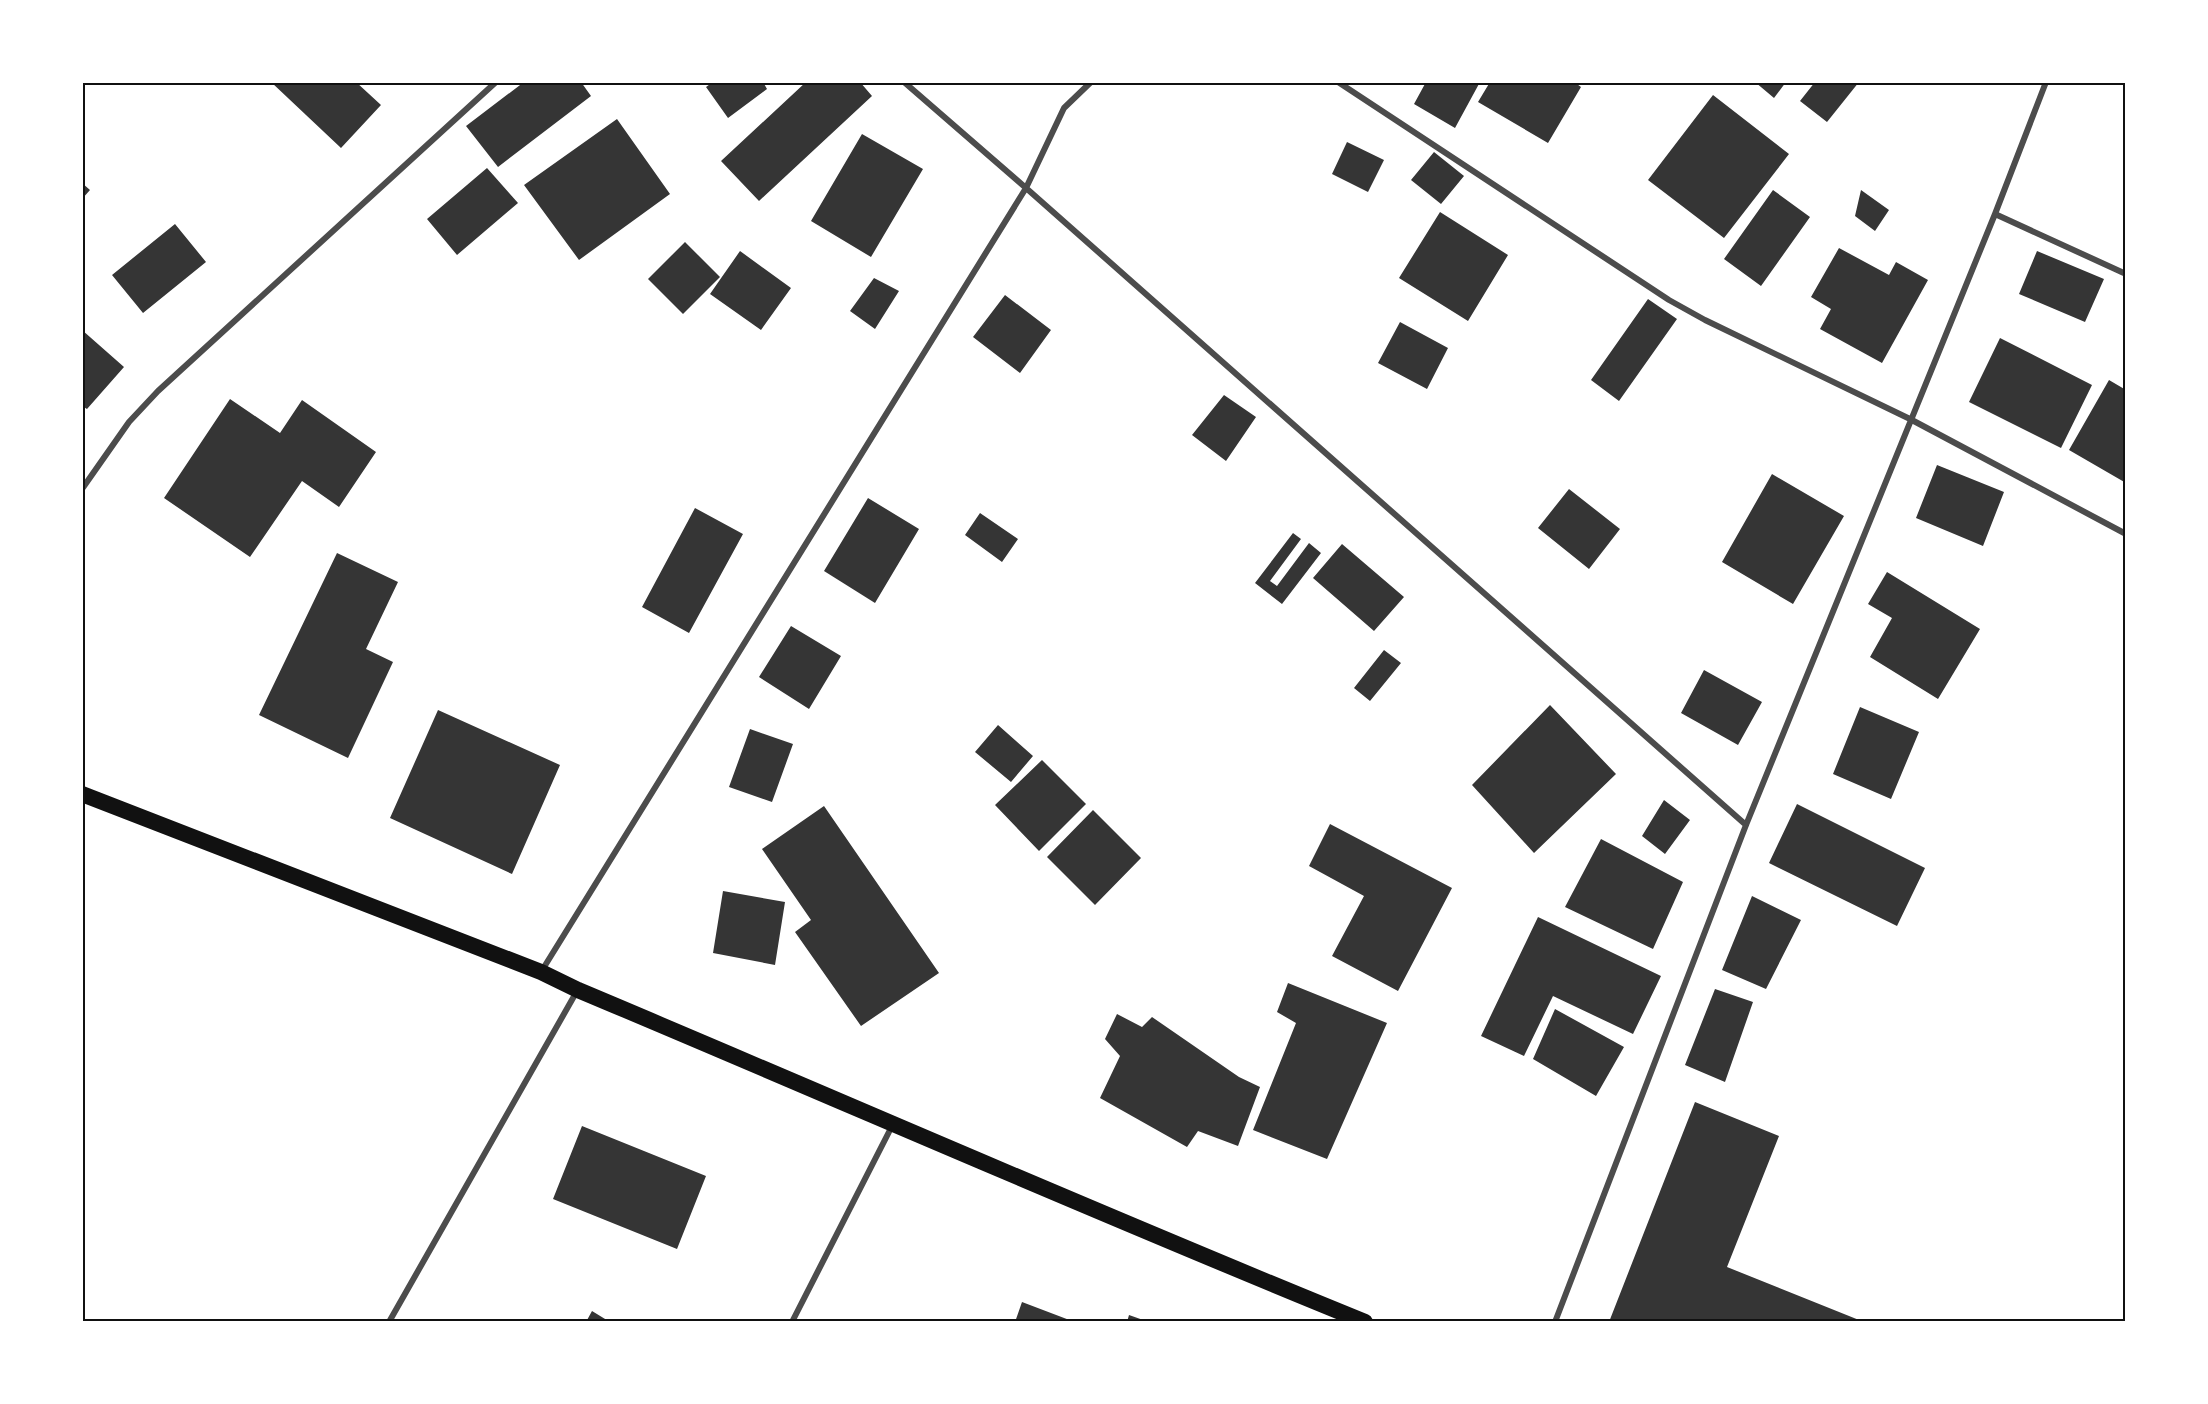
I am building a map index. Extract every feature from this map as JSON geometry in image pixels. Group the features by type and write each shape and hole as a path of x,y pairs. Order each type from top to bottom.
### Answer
{"highway":[{"path":"82,795 541,972 578,990 1218,1262 1365,1322"}],"street":[{"path":"82,489 129,422 158,392 496,82"},
{"path":"904,82 1746,825"},
{"path":"541,972 1026,188 1064,108 1091,82"},
{"path":"1338,82 1669,300 1910,418 2126,534"},
{"path":"1555,1322 1746,825 1995,214 2046,82"},
{"path":"1995,214 2126,274"},
{"path":"389,1322 578,990"},
{"path":"792,1322 893,1122"}],"building":[{"path":"271,82 356,82 381,105 341,148"},
{"path":"524,82 581,82 591,96 498,167 466,126"},
{"path":"713,82 763,82 767,89 728,118 706,87"},
{"path":"806,82 860,82 872,96 759,201 721,161"},
{"path":"1426,82 1480,82 1455,128 1414,104"},
{"path":"1490,82 1574,82 1581,87 1548,143 1478,102"},
{"path":"1755,82 1786,82 1774,98"},
{"path":"1815,82 1859,82 1827,122 1800,101"},
{"path":"1713,95 1789,154 1724,238 1648,180"},
{"path":"617,119 670,194 579,260 524,185"},
{"path":"862,134 923,169 871,257 811,221"},
{"path":"1347,142 1384,160 1368,192 1332,174"},
{"path":"1434,152 1464,176 1441,204 1411,180"},
{"path":"487,168 518,203 457,255 427,219"},
{"path":"82,183 90,190 82,199"},
{"path":"1773,190 1810,217 1761,286 1724,259"},
{"path":"1861,190 1889,210 1875,231 1855,216"},
{"path":"1440,212 1508,255 1468,321 1399,278"},
{"path":"175,224 206,262 143,313 112,275"},
{"path":"685,242 720,277 683,314 648,279"},
{"path":"1839,248 1889,275 1896,262 1928,280 1882,363 1820,329 1831,309 1811,297"},
{"path":"740,251 791,288 761,330 710,294"},
{"path":"2037,251 2104,279 2085,322 2019,294"},
{"path":"874,278 899,291 875,329 850,311"},
{"path":"1005,295 1051,330 1020,373 973,337"},
{"path":"1648,299 1677,319 1619,401 1591,380"},
{"path":"1400,322 1448,348 1427,389 1378,363"},
{"path":"82,330 124,367 87,409 82,406"},
{"path":"2000,338 2092,385 2061,448 1969,402"},
{"path":"2109,380 2126,390 2126,483 2069,450"},
{"path":"1224,395 1256,417 1226,461 1192,435"},
{"path":"230,399 280,433 302,400 376,452 339,507 302,481 250,557 164,498"},
{"path":"1937,465 2004,492 1983,546 1916,518"},
{"path":"1772,474 1844,516 1793,604 1722,562"},
{"path":"1569,489 1620,529 1589,569 1538,528"},
{"path":"868,498 919,529 875,603 824,571"},
{"path":"695,508 743,534 689,633 642,607"},
{"path":"980,513 1018,539 1002,562 965,535"},
{"path":"1293,533 1301,539 1270,581 1277,586 1309,543 1321,553 1282,604 1255,583"},
{"path":"1342,544 1404,597 1374,631 1313,578"},
{"path":"337,553 398,582 366,649 393,662 348,758 259,715"},
{"path":"1887,572 1980,629 1938,699 1870,657 1892,618 1868,604"},
{"path":"791,626 841,656 809,709 759,677"},
{"path":"1384,650 1401,663 1370,701 1354,688"},
{"path":"1704,670 1762,702 1738,745 1681,713"},
{"path":"1550,705 1616,774 1534,853 1472,785"},
{"path":"1860,707 1919,732 1891,799 1833,774"},
{"path":"438,710 560,765 512,874 390,818"},
{"path":"998,725 1033,756 1011,782 975,752"},
{"path":"750,729 793,744 772,802 729,787"},
{"path":"1042,760 1086,804 1039,851 995,805"},
{"path":"1664,800 1690,820 1665,854 1642,836"},
{"path":"1797,804 1925,868 1897,926 1769,863"},
{"path":"824,806 939,973 861,1026 795,932 811,920 762,849"},
{"path":"1093,810 1141,858 1095,905 1047,857"},
{"path":"1330,824 1452,888 1398,991 1332,956 1364,896 1309,866"},
{"path":"1601,839 1683,882 1653,949 1565,907"},
{"path":"723,891 785,902 775,965 713,953"},
{"path":"1752,896 1801,920 1766,989 1722,970"},
{"path":"1538,917 1661,976 1633,1034 1553,996 1524,1056 1481,1036"},
{"path":"1288,983 1387,1023 1327,1159 1253,1130 1296,1023 1277,1012"},
{"path":"1715,989 1753,1002 1725,1082 1685,1065"},
{"path":"1555,1009 1624,1047 1596,1096 1533,1059"},
{"path":"1117,1014 1142,1027 1152,1017 1239,1077 1260,1087 1238,1146 1198,1131 1187,1147 1100,1098 1120,1056 1105,1039"},
{"path":"1695,1102 1779,1136 1727,1267 1864,1322 1609,1322"},
{"path":"582,1126 706,1176 677,1249 553,1199"},
{"path":"1022,1302 1072,1321 1072,1322 1015,1322"},
{"path":"592,1311 610,1322 586,1322"},
{"path":"1129,1315 1146,1321 1146,1322 1127,1322"}]}
